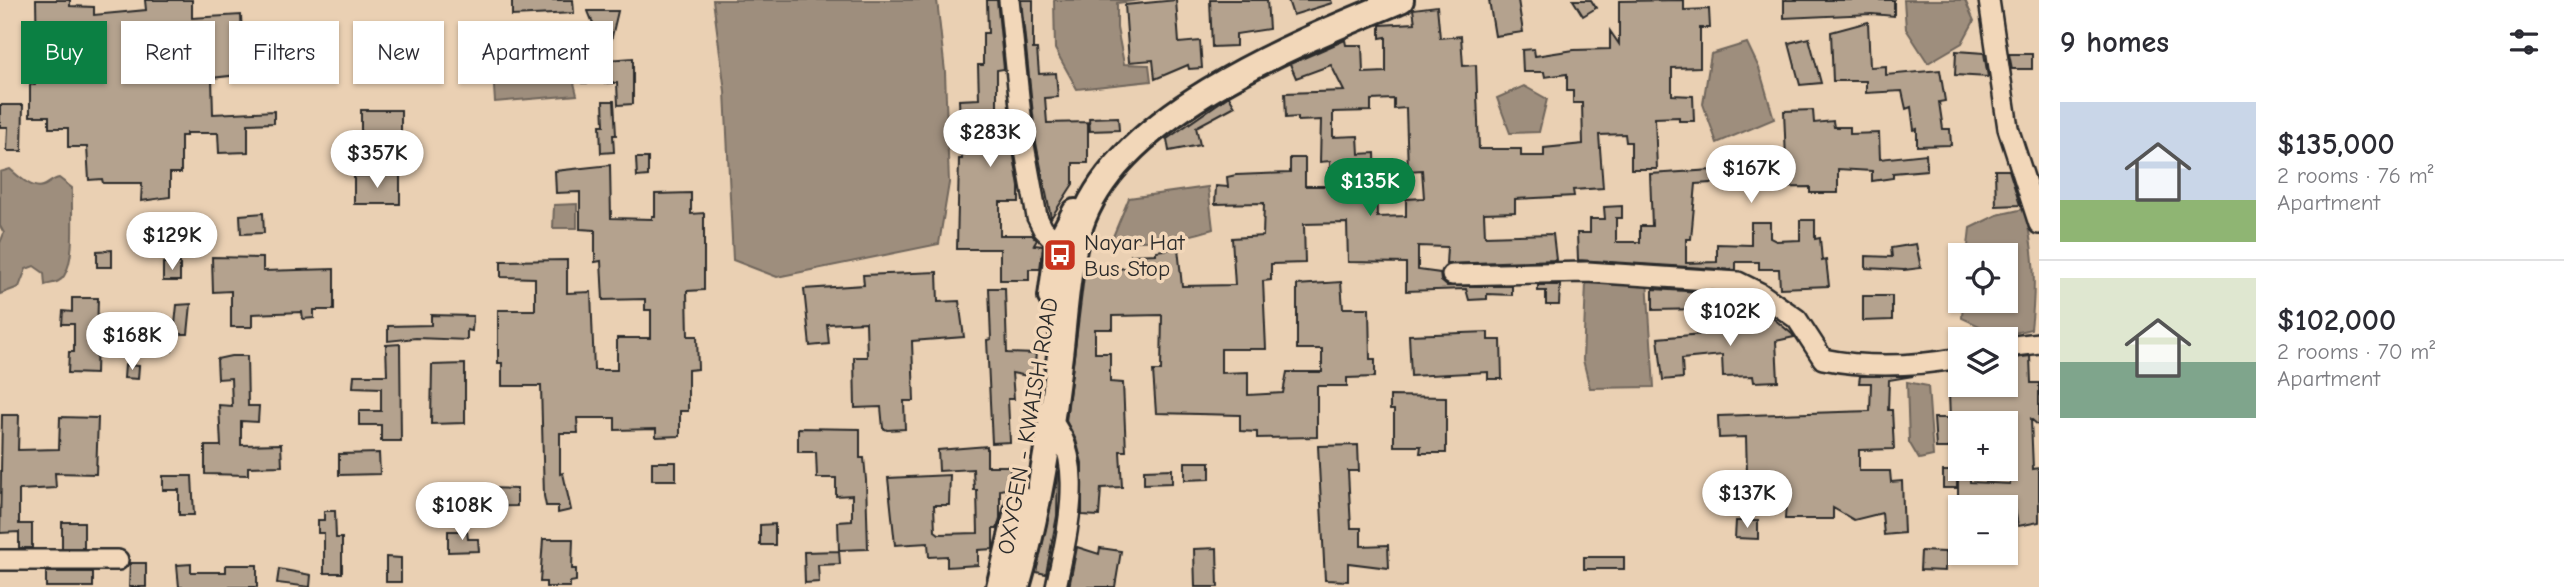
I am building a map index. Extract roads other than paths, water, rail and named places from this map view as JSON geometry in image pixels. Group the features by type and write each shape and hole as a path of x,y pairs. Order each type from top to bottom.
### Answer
{"main road":[{"name":"OXYGEN - KWAISH ROAD","path":"1017,587 1027,552 1044,414 1058,244 1092,180 1147,114 1218,65 1358,0"},
{"name":"OXYGEN - KWAISH ROAD","path":"999,587 1044,414 1080,227 1093,197 1121,162 1167,118 1227,80 1319,33 1401,0"}],"street":[{"path":"1009,0 1024,145 1037,217 1043,229 1058,244"},
{"path":"1989,0 2008,128 2039,224"},
{"path":"1452,275 1587,272 1738,282 1760,293 1797,319 1823,359 1842,363 1903,364 1948,359"},
{"path":"2018,346 2039,343"},
{"path":"1044,414 1064,442 1071,472 1069,523 1056,587"},
{"path":"0,560 118,560"}],"place":[{"name":"Nayar Hat Bus Stop","path":"1060,255"}]}
